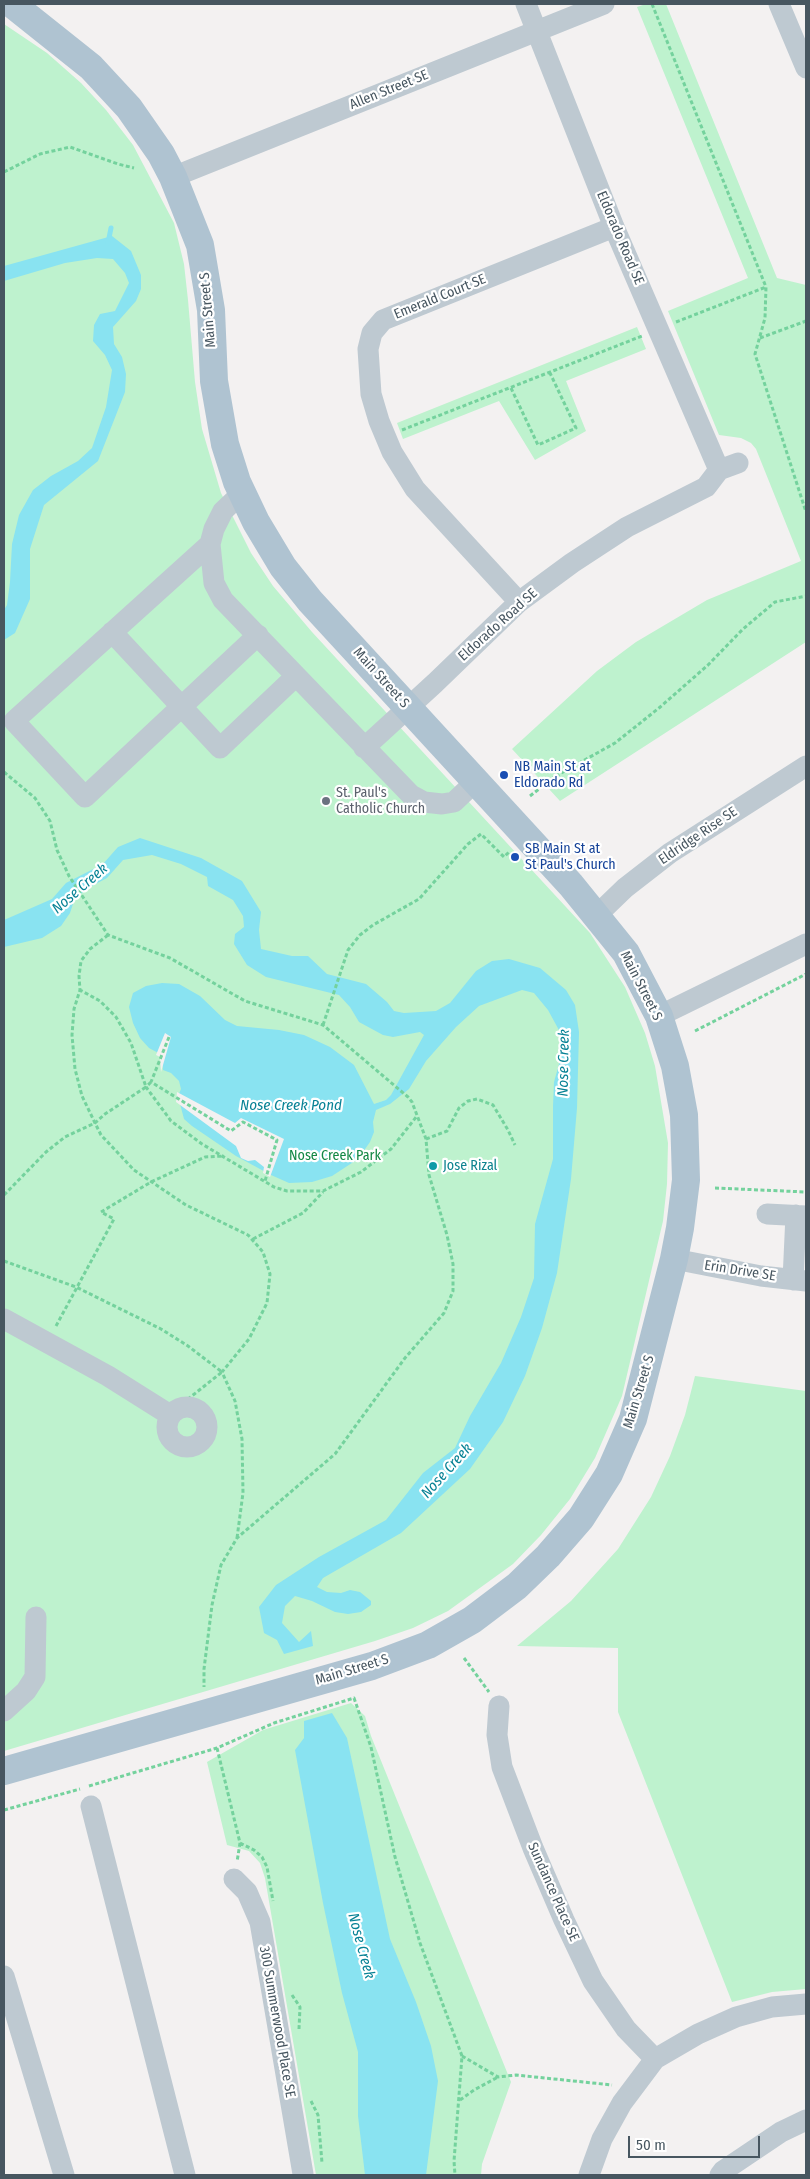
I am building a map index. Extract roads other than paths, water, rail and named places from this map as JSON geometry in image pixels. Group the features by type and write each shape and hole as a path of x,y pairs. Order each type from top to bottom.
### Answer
{"main road":[{"name":"Main Street S","path":"4,1771 372,1666 428,1645 472,1620 517,1586 548,1556 581,1518 609,1474 638,1403 674,1259 686,1180 684,1115 675,1066 659,1016 626,953 597,915 310,601 283,567 256,522 242,493 225,444 218,413 214,381 211,310 200,245 173,177 161,154 129,108 91,67 12,4"}],"street":[{"name":"Eldorado Road SE","path":"364,748 518,602 572,563 627,527 706,487 728,466 658,330 614,227 526,4"},
{"name":"Allen Street SE","path":"173,177 604,4"},
{"path":"779,4 806,68"},
{"name":"Emerald Court SE","path":"518,602 415,489 392,452 371,394 367,362 372,333 383,320 614,227"},
{"path":"242,493 223,511 214,529 210,544 214,583 224,600 404,789 424,802 442,804 454,802 476,781"},
{"path":"210,544 14,721 85,797 258,636"},
{"path":"112,632 220,748 296,676"},
{"name":"Eldridge Rise SE","path":"597,915 620,892 670,853 806,766"},
{"path":"659,1016 806,944"},
{"path":"767,1214 801,1216 800,1280"},
{"name":"Erin Drive SE","path":"674,1259 709,1267 800,1280"},
{"path":"4,1319 174,1412"},
{"path":"4,1711 26,1691 35,1677 36,1617"},
{"name":"Sundance Place SE","path":"499,1706 497,1735 502,1768 560,1911 593,1981 626,2028 655,2059"},
{"path":"90,1806 185,2175"},
{"name":"300 Summerwood Place SE","path":"234,1879 247,1892 260,1922 300,2175"},
{"path":"4,1976 64,2175"},
{"path":"589,2175 602,2139 622,2103 655,2059 698,2034 736,2017 772,2007 806,2004"},
{"path":"720,2175 781,2132 806,2120"}],"water":[{"path":"112,236 131,251 141,275 141,289 136,301 113,327 114,344 122,357 126,374 125,392 98,461 44,505 30,549 30,599 15,633 4,640 4,610 7,605 10,582 12,544 19,515 33,490 51,476 78,461 92,448 106,407 112,370 105,355 93,341 94,325 100,314 115,311 129,283 125,273 113,259 97,258 65,263 4,281 4,266"},
{"path":"140,838 201,858 242,881 261,912 259,930 261,949 292,956 308,956 327,974 366,984 387,1002 394,1011 404,1013 436,1011 450,1003 476,971 492,961 509,959 540,968 566,990 575,1005 579,1032 577,1108 571,1179 557,1273 542,1328 525,1376 503,1422 470,1469 401,1533 323,1578 317,1587 327,1592 341,1593 350,1590 360,1592 371,1601 371,1605 361,1612 348,1614 335,1612 312,1601 295,1596 285,1606 282,1623 299,1642 311,1631 313,1646 284,1654 277,1640 264,1633 259,1607 276,1585 319,1557 386,1520 423,1473 455,1448 470,1416 501,1363 521,1317 534,1278 535,1224 553,1159 554,1082 561,1057 560,1032 548,1010 534,993 522,990 479,1006 456,1027 426,1061 409,1089 390,1104 376,1110 373,1122 374,1132 370,1142 358,1159 332,1176 312,1182 289,1183 271,1175 236,1156 184,1119 178,1096 181,1089 179,1081 171,1073 163,1070 162,1055 149,1048 140,1038 133,1023 129,1007 133,993 146,986 162,983 179,984 200,996 225,1020 237,1026 279,1030 304,1035 330,1047 354,1065 374,1104 386,1100 391,1095 424,1035 420,1032 393,1037 383,1035 359,1022 350,1007 339,995 266,977 247,965 234,944 235,934 244,927 243,916 233,900 208,886 207,877 181,864 152,855 123,860 107,878 75,898 70,913 61,926 42,938 4,947 4,920 52,899 66,883 103,864 118,847"},
{"name":"Nose Creek","path":"332,1713 347,1738 390,1939 416,2002 431,2046 438,2081 426,2175 365,2175 358,2116 358,2052 342,1993 323,1903 295,1750 304,1738 304,1721"}],"waterway":[{"path":"108,243 111,228"}],"place":[{"name":"NB Main St at Eldorado Rd","path":"504,775"},
{"name":"St. Paul's Catholic Church","path":"326,801"},
{"name":"SB Main St at St Paul's Church","path":"515,857"},
{"name":"Jose Rizal","path":"433,1166"}],"water label":[{"name":"Nose Creek Pond","path":"291,1106"}],"park label":[{"name":"Nose Creek Park","path":"335,1156"}]}
